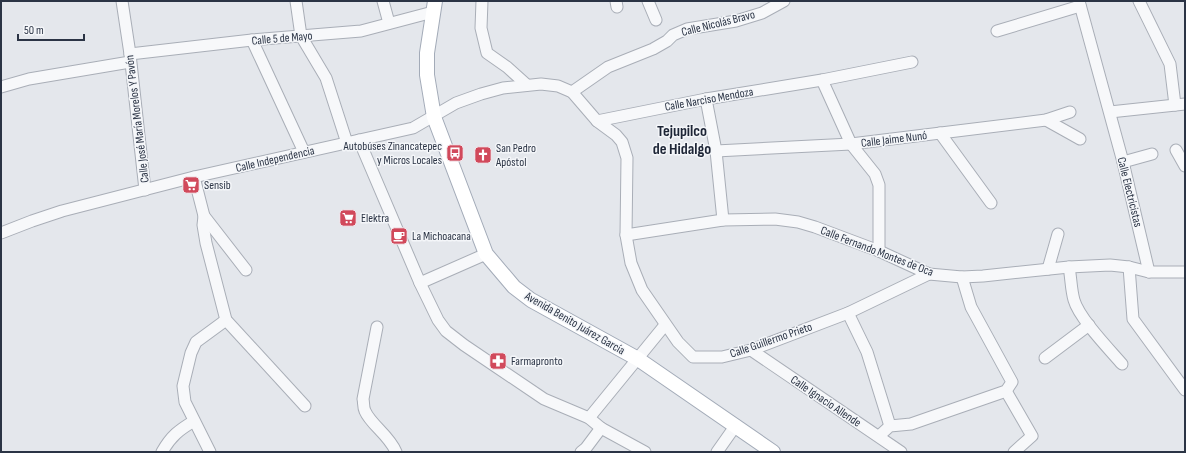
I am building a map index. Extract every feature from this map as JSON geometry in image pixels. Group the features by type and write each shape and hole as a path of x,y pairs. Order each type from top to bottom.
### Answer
{"main road":[{"name":"Avenida Benito Juárez García","path":"434,6 427,53 427,75 434,117 486,254 514,287 531,300 638,359 736,425 773,452"}],"street":[{"name":"Calle José María Morelos Y Pavón","path":"122,1 145,190"},
{"path":"296,1 301,36 326,78 347,143"},
{"path":"383,1 389,23"},
{"path":"482,1 480,28 487,53 507,67 527,85"},
{"path":"648,1 656,20"},
{"name":"Calle Nicolás Bravo","path":"572,92 608,67 653,48 686,29 736,21 762,13 784,1"},
{"path":"1110,112 1180,104 1170,64 1139,1"},
{"path":"997,32 1079,3"},
{"name":"Calle Electricistas","path":"1079,3 1110,112 1149,272"},
{"name":"Calle 5 de Mayo","path":"1,87 29,79 130,58 252,40 360,30 389,23 434,6"},
{"path":"252,40 304,152"},
{"name":"Calle Narciso Mendoza","path":"597,121 706,99 822,80 912,62"},
{"path":"822,80 851,144 875,174 879,185 879,251"},
{"path":"434,117 456,103 503,88 541,84 558,86 572,92"},
{"name":"Calle Guillermo Prieto","path":"572,92 597,121 616,135 622,142 627,158 626,235 631,263 642,290 665,325 678,342 693,357 722,357 750,350 848,313 929,274"},
{"path":"706,99 716,151 723,220"},
{"name":"Calle Jaime Nunó","path":"716,151 851,144 1046,120 1070,112"},
{"name":"Calle Independencia","path":"1,233 62,211 194,177 413,128 434,117"},
{"path":"1046,120 1080,139"},
{"path":"940,133 991,203"},
{"path":"359,140 420,283 438,320 446,331 464,345 544,399 589,418 601,428 645,452"},
{"path":"1176,150 1185,166"},
{"path":"1122,162 1152,154"},
{"path":"194,177 204,216 203,225 206,243 226,320 305,406"},
{"path":"204,216 246,270"},
{"name":"Calle Fernando Montes de Oca","path":"626,235 723,220 775,219 798,222 815,227 879,251 929,274 962,277 983,276 1069,267 1110,265 1129,267 1149,272 1185,272"},
{"path":"1048,269 1058,234"},
{"path":"420,283 486,254"},
{"path":"1069,267 1073,299 1076,305 1089,325 1122,364"},
{"path":"1129,267 1133,319 1185,390"},
{"path":"962,277 971,306 1032,436 1014,452"},
{"path":"848,313 867,352 890,426"},
{"path":"210,452 184,402 183,386 193,347 196,342 226,320"},
{"path":"589,418 665,325"},
{"path":"1045,358 1089,325"},
{"path":"377,327 363,399 364,408 368,417 388,437 396,452"},
{"name":"Calle Ignacio Allende","path":"750,350 901,452"},
{"path":"878,436 890,426 911,424 1009,387"},
{"path":"162,452 172,437 179,430 194,421"},
{"path":"717,452 736,425"},
{"path":"584,451 601,428"}],"place":[{"name":"Autobúses Zinancatepec y Micros Locales","path":"455,153"},
{"name":"San Pedro Apóstol","path":"483,155"},
{"name":"Sensib","path":"191,185"},
{"name":"Elektra","path":"348,218"},
{"name":"La Michoacana","path":"399,236"},
{"name":"Farmapronto","path":"498,361"}],"district":[{"name":"Tejupilco de Hidalgo","path":"682,139"}]}
